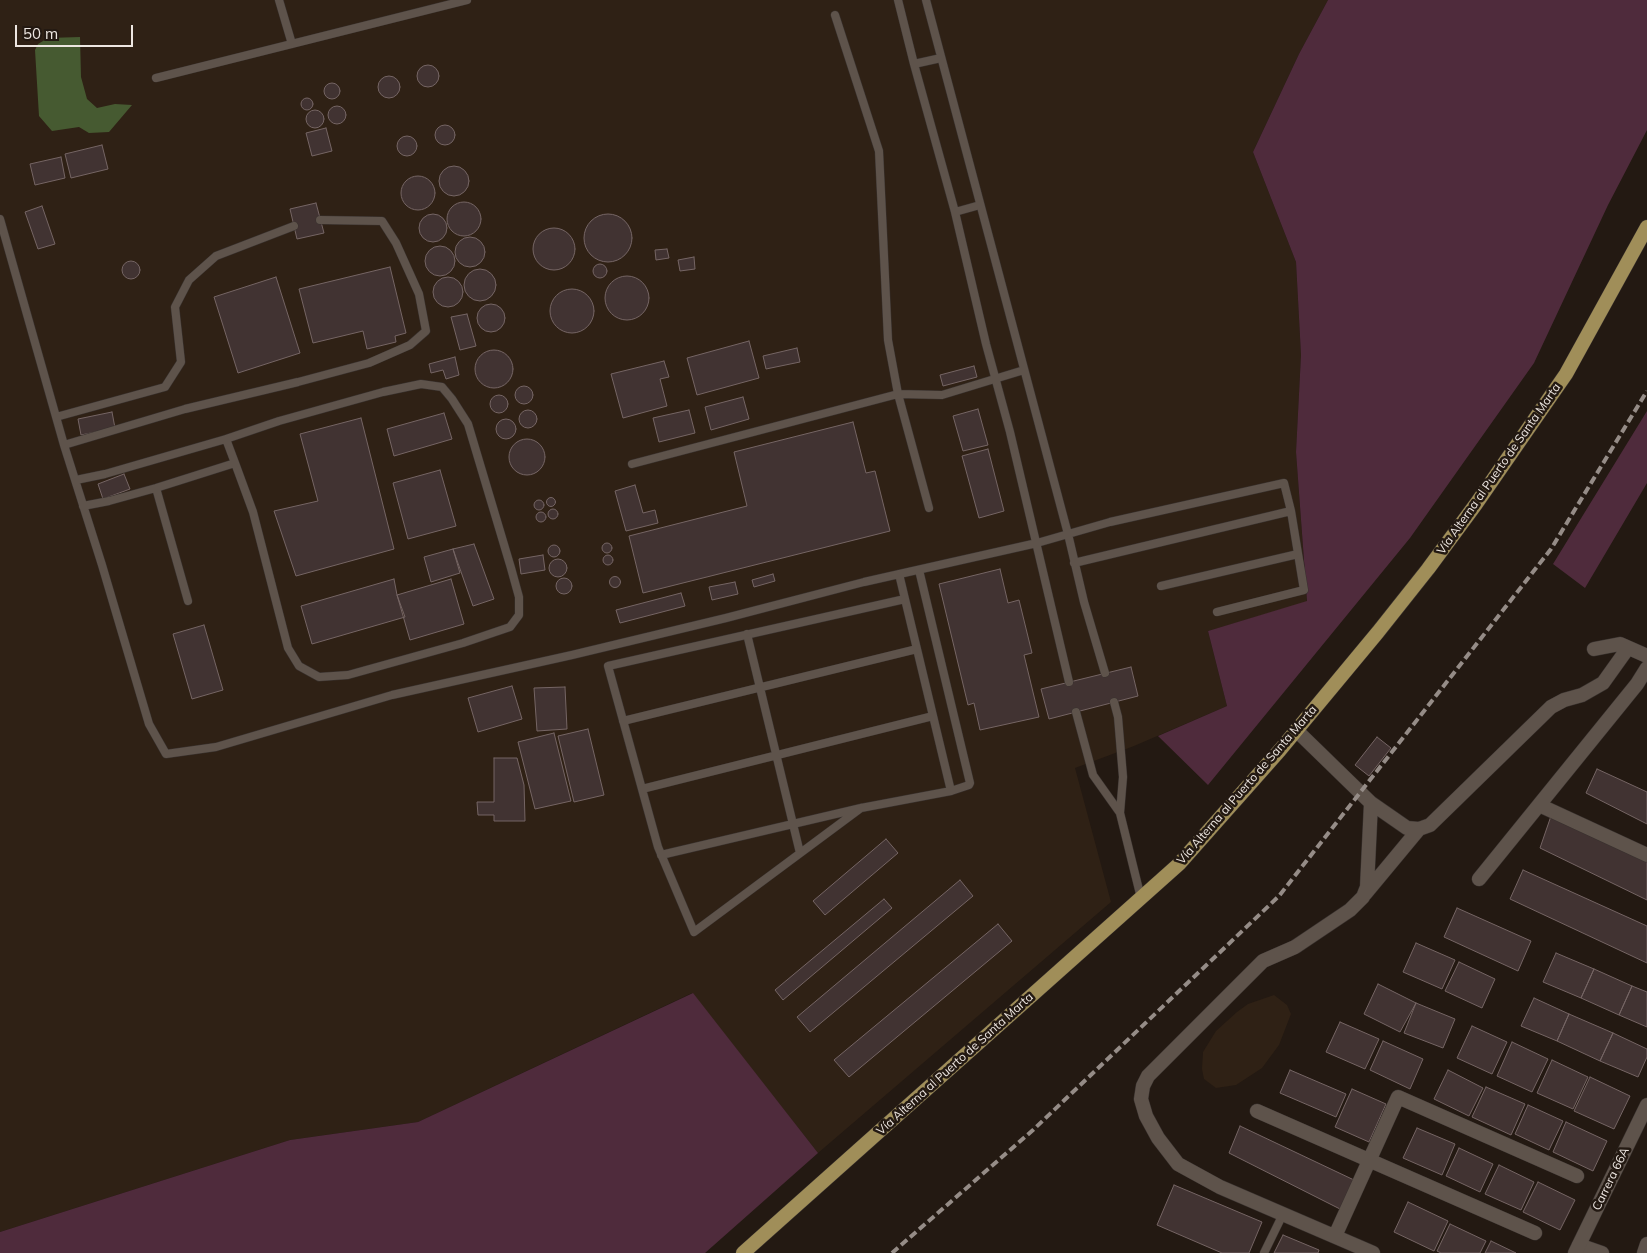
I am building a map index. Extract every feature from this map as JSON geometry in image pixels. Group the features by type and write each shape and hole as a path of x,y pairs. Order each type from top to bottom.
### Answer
{"main road":[{"name":"Vía Alterna al Puerto de Santa Marta","path":"743,1253 1179,864 1296,730 1428,570 1566,374 1647,227"}],"street":[{"path":"1594,649 1620,644 1647,656"},
{"path":"1296,730 1371,803 1407,828 1419,828 1430,825 1551,707 1564,700 1582,695 1603,683 1628,648"},
{"path":"1479,879 1638,684 1647,668"},
{"path":"1363,896 1367,887 1371,803"},
{"path":"1539,805 1647,855"},
{"path":"1373,1253 1220,1186 1178,1164 1158,1138 1146,1116 1140,1099 1148,1076 1263,962 1303,942 1350,910 1419,828"},
{"path":"1334,1236 1398,1097 1577,1176"},
{"name":"Carrera 66A","path":"1577,1249 1647,1105"},
{"path":"1257,1111 1535,1234"},
{"path":"1644,1253 1647,1244"},
{"path":"1577,1249 1602,1253"}],"lane":[{"path":"279,0 292,44"},
{"path":"156,78 467,0"},
{"path":"898,0 955,212 986,344 1010,432 1069,682"},
{"path":"926,0 1068,534 1084,602 1105,673"},
{"path":"834,15 879,151 888,340 898,394 929,508"},
{"path":"914,64 941,58"},
{"path":"955,212 980,205"},
{"path":"0,219 64,445 149,724 166,754 216,746 392,695 577,653 1284,482 1291,510 1304,590 1217,612"},
{"path":"64,445 185,409 369,363 410,345 426,331 419,294 396,243 382,221 320,220"},
{"path":"56,417 165,387 181,362 175,307 189,280 216,256 294,226"},
{"path":"632,464 898,394 942,395 1024,370"},
{"path":"76,480 105,474 226,439 288,418 383,392 421,384 442,387 468,424 519,597 519,615 510,627 463,644 348,675 319,677 299,666 288,648 253,512 226,439"},
{"path":"83,506 109,502 235,463"},
{"path":"156,488 188,601"},
{"path":"1074,563 1291,510"},
{"path":"1161,586 1298,554"},
{"path":"661,855 861,808 968,786 970,783 919,570"},
{"path":"899,574 951,791"},
{"path":"861,808 694,932 661,855 608,666 904,598"},
{"path":"747,634 800,853"},
{"path":"623,721 917,649"},
{"path":"1114,702 1118,717 1123,777 1120,814 1141,898"},
{"path":"1076,712 1093,775 1120,814"},
{"path":"642,789 933,716"},
{"path":"1264,1253 1283,1214"}],"shaded area":[{"path":"0,0 1328,0 1299,54 1253,152 1296,262 1301,355 1296,452 1307,602 1208,631 1227,706 1134,746 1075,768 1111,902 818,1153 692,993 418,1122 290,1140 0,1232"},
{"path":"1328,0 1647,0 1647,130 1608,205 1534,363 1410,538 1208,785 1158,736 1227,706 1208,631 1307,601 1296,452 1301,355 1296,262 1253,152 1299,54"},
{"path":"80,37 81,77 87,99 97,108 115,104 132,105 109,132 89,133 79,127 52,131 39,116 35,50 38,44 48,38"},
{"path":"1647,411 1647,483 1585,588 1553,564"},
{"path":"693,993 818,1153 705,1253 0,1253 0,1232 290,1140 418,1122"},
{"path":"1274,995 1287,1005 1291,1014 1279,1045 1262,1068 1236,1085 1216,1088 1204,1079 1202,1069 1203,1052 1216,1031 1248,1004"}],"building":[{"path":"428,65 436,68 439,76 436,84 428,87 420,84 417,76 420,68"},
{"path":"389,76 397,79 400,87 397,95 389,98 381,95 378,87 381,79"},
{"path":"329,83 335,83 340,88 338,97 329,99 324,94 324,88"},
{"path":"309,98 312,99 312,109 305,110 302,109 301,102 302,99"},
{"path":"337,106 343,109 346,115 343,121 337,124 331,121 328,115 331,109"},
{"path":"315,110 321,113 324,119 321,125 315,128 309,125 306,119 309,113"},
{"path":"441,125 449,125 455,131 455,139 449,145 441,145 435,139 435,131"},
{"path":"326,128 332,151 312,156 306,133"},
{"path":"403,136 411,136 417,142 417,150 411,156 403,156 397,150 397,142"},
{"path":"102,145 108,169 71,178 65,154"},
{"path":"61,157 65,178 35,185 30,164"},
{"path":"454,166 465,170 469,181 465,192 454,196 443,192 439,181 443,170"},
{"path":"418,176 430,181 435,193 430,205 418,210 406,205 401,193 406,181"},
{"path":"464,202 471,203 476,207 480,212 480,226 476,231 471,235 464,236 457,235 452,231 448,226 447,219 448,212 452,207 457,203"},
{"path":"316,203 324,233 297,239 290,209"},
{"path":"42,206 55,244 38,249 25,212"},
{"path":"433,214 443,218 447,228 443,238 433,242 423,238 419,228 423,218"},
{"path":"608,214 617,216 625,221 630,229 632,238 630,247 625,255 617,260 608,262 599,260 591,255 586,247 584,238 586,229 591,221 599,216"},
{"path":"558,228 566,231 572,237 575,249 572,261 566,267 550,270 542,267 536,261 533,245 536,237 542,231"},
{"path":"470,237 480,242 485,252 480,262 470,267 460,262 455,252 460,242"},
{"path":"440,246 451,250 455,261 451,272 440,276 429,272 425,261 429,250"},
{"path":"667,249 669,258 656,260 655,250"},
{"path":"694,257 695,269 680,271 678,260"},
{"path":"127,261 135,261 140,266 138,277 127,279 122,274 122,266"},
{"path":"600,264 605,266 607,271 605,276 600,278 595,276 593,271 595,266"},
{"path":"390,267 406,333 395,336 396,342 367,349 363,331 313,343 299,289"},
{"path":"480,269 486,270 491,274 495,279 495,291 491,296 486,300 480,301 474,300 469,296 465,291 464,285 465,279 469,274 474,270"},
{"path":"631,276 643,282 648,289 648,307 643,314 636,319 623,320 611,314 606,307 605,294 611,282 618,277"},
{"path":"276,277 300,353 238,373 214,297"},
{"path":"448,277 459,281 463,292 459,303 448,307 437,303 433,292 437,281"},
{"path":"576,289 588,295 593,302 593,320 588,327 581,332 568,333 560,330 553,323 550,307 553,299 560,292"},
{"path":"491,304 501,308 505,318 501,328 491,332 481,328 477,318 481,308"},
{"path":"467,314 476,346 460,350 451,317"},
{"path":"749,341 759,378 697,395 687,358"},
{"path":"797,348 800,362 766,369 763,356"},
{"path":"494,350 507,356 513,369 507,382 494,388 481,382 475,369 481,356"},
{"path":"455,357 459,375 446,379 443,370 431,373 429,364"},
{"path":"664,361 669,377 660,379 667,406 623,418 611,374"},
{"path":"974,366 977,377 943,386 940,375"},
{"path":"524,386 530,389 533,395 530,401 524,404 518,401 515,395 518,389"},
{"path":"499,395 505,398 508,404 505,410 499,413 493,410 490,404 493,398"},
{"path":"743,397 749,419 711,430 705,407"},
{"path":"978,409 988,445 963,451 953,416"},
{"path":"528,410 534,413 537,419 534,425 528,428 522,425 519,419 522,413"},
{"path":"689,410 695,433 659,442 653,418"},
{"path":"112,412 115,428 81,435 78,419"},
{"path":"444,413 452,439 394,456 387,429"},
{"path":"361,418 394,549 296,576 274,511 318,501 300,434"},
{"path":"506,419 513,422 516,429 513,436 506,439 499,436 496,429 499,422"},
{"path":"853,422 866,473 875,471 890,531 643,593 629,536 747,506 734,452"},
{"path":"527,439 539,445 545,457 539,469 527,475 515,469 509,457 515,445"},
{"path":"988,449 1004,511 979,518 962,456"},
{"path":"440,470 456,526 408,539 393,483"},
{"path":"124,474 130,489 103,499 98,484"},
{"path":"635,485 643,513 655,510 658,523 626,531 615,491"},
{"path":"551,497 556,502 551,507 546,502"},
{"path":"537,500 541,500 544,505 543,509 537,510 534,507 534,503"},
{"path":"553,509 558,514 553,519 548,514"},
{"path":"539,512 543,512 546,517 545,521 539,522 536,519 536,515"},
{"path":"605,543 609,543 612,548 611,552 605,553 602,550 602,546"},
{"path":"474,544 494,599 473,606 453,549"},
{"path":"556,545 559,546 559,556 552,557 549,556 548,549 549,546"},
{"path":"453,549 460,573 431,582 424,557"},
{"path":"543,555 545,570 521,574 519,559"},
{"path":"606,555 610,555 613,560 612,564 606,565 603,562 603,558"},
{"path":"558,559 564,562 567,568 564,574 558,577 552,574 549,568 552,562"},
{"path":"1000,569 1008,603 1019,600 1032,653 1024,655 1039,717 980,730 974,703 968,705 939,584"},
{"path":"773,574 775,581 754,587 752,580"},
{"path":"613,577 617,577 620,582 619,586 613,587 610,584 610,580"},
{"path":"564,578 570,580 572,586 570,592 564,594 558,592 556,586 558,580"},
{"path":"394,579 397,595 405,617 312,644 301,606"},
{"path":"451,579 464,624 410,640 397,595"},
{"path":"735,582 738,594 712,600 709,587"},
{"path":"681,593 685,606 620,623 616,610"},
{"path":"204,625 223,690 192,699 173,634"},
{"path":"1131,667 1138,696 1049,719 1041,689"},
{"path":"512,686 522,719 478,732 468,698"},
{"path":"565,687 567,729 537,731 534,688"},
{"path":"588,729 604,795 574,802 558,736"},
{"path":"554,733 571,801 535,809 518,742"},
{"path":"1377,737 1391,748 1369,776 1355,765"},
{"path":"494,758 517,758 524,785 525,821 494,821 494,815 478,815 477,802 494,802"},
{"path":"1597,769 1647,792 1647,824 1586,793"},
{"path":"1551,816 1647,862 1647,900 1540,848"},
{"path":"886,839 898,853 825,915 813,901"},
{"path":"1523,870 1647,926 1647,963 1510,899"},
{"path":"960,880 973,896 810,1032 797,1017"},
{"path":"884,899 892,908 783,1000 775,990"},
{"path":"1457,908 1531,941 1518,971 1444,937"},
{"path":"998,924 1012,941 849,1077 834,1060"},
{"path":"1416,943 1455,960 1442,989 1403,972"},
{"path":"1556,953 1594,969 1581,998 1543,982"},
{"path":"1459,962 1495,979 1482,1008 1445,991"},
{"path":"1594,969 1632,986 1619,1015 1581,998"},
{"path":"1378,984 1416,1003 1400,1032 1364,1014"},
{"path":"1632,986 1647,992 1647,1027 1619,1015"},
{"path":"1534,998 1569,1014 1557,1041 1521,1026"},
{"path":"1416,1003 1455,1019 1443,1048 1404,1033"},
{"path":"1569,1014 1613,1033 1600,1061 1557,1041"},
{"path":"1340,1022 1379,1039 1365,1069 1326,1052"},
{"path":"1472,1026 1507,1042 1492,1074 1457,1058"},
{"path":"1613,1033 1647,1049 1647,1057 1638,1077 1600,1061"},
{"path":"1383,1041 1423,1059 1410,1089 1370,1070"},
{"path":"1512,1042 1548,1059 1532,1092 1497,1076"},
{"path":"1552,1060 1588,1077 1573,1109 1537,1093"},
{"path":"1290,1070 1346,1094 1336,1117 1280,1093"},
{"path":"1448,1070 1483,1088 1469,1116 1434,1099"},
{"path":"1590,1077 1630,1096 1614,1129 1574,1111"},
{"path":"1486,1087 1525,1104 1511,1135 1472,1117"},
{"path":"1352,1089 1386,1104 1369,1142 1335,1127"},
{"path":"1528,1105 1563,1121 1549,1150 1515,1134"},
{"path":"1566,1122 1607,1141 1593,1171 1553,1152"},
{"path":"1240,1126 1354,1180 1340,1209 1229,1153"},
{"path":"1417,1128 1455,1144 1442,1175 1403,1158"},
{"path":"1459,1148 1493,1164 1480,1192 1446,1176"},
{"path":"1499,1165 1534,1182 1521,1210 1485,1194"},
{"path":"1538,1182 1575,1200 1560,1230 1523,1212"},
{"path":"1174,1185 1262,1222 1249,1253 1222,1253 1157,1225"},
{"path":"1408,1202 1448,1221 1434,1251 1394,1232"},
{"path":"1450,1224 1486,1241 1480,1253 1441,1253 1437,1251"},
{"path":"1283,1235 1319,1250 1318,1253 1274,1253"},
{"path":"1491,1241 1516,1253 1485,1253"}],"railway":[{"path":"892,1253 1033,1130 1279,896 1551,549 1647,391"}]}
